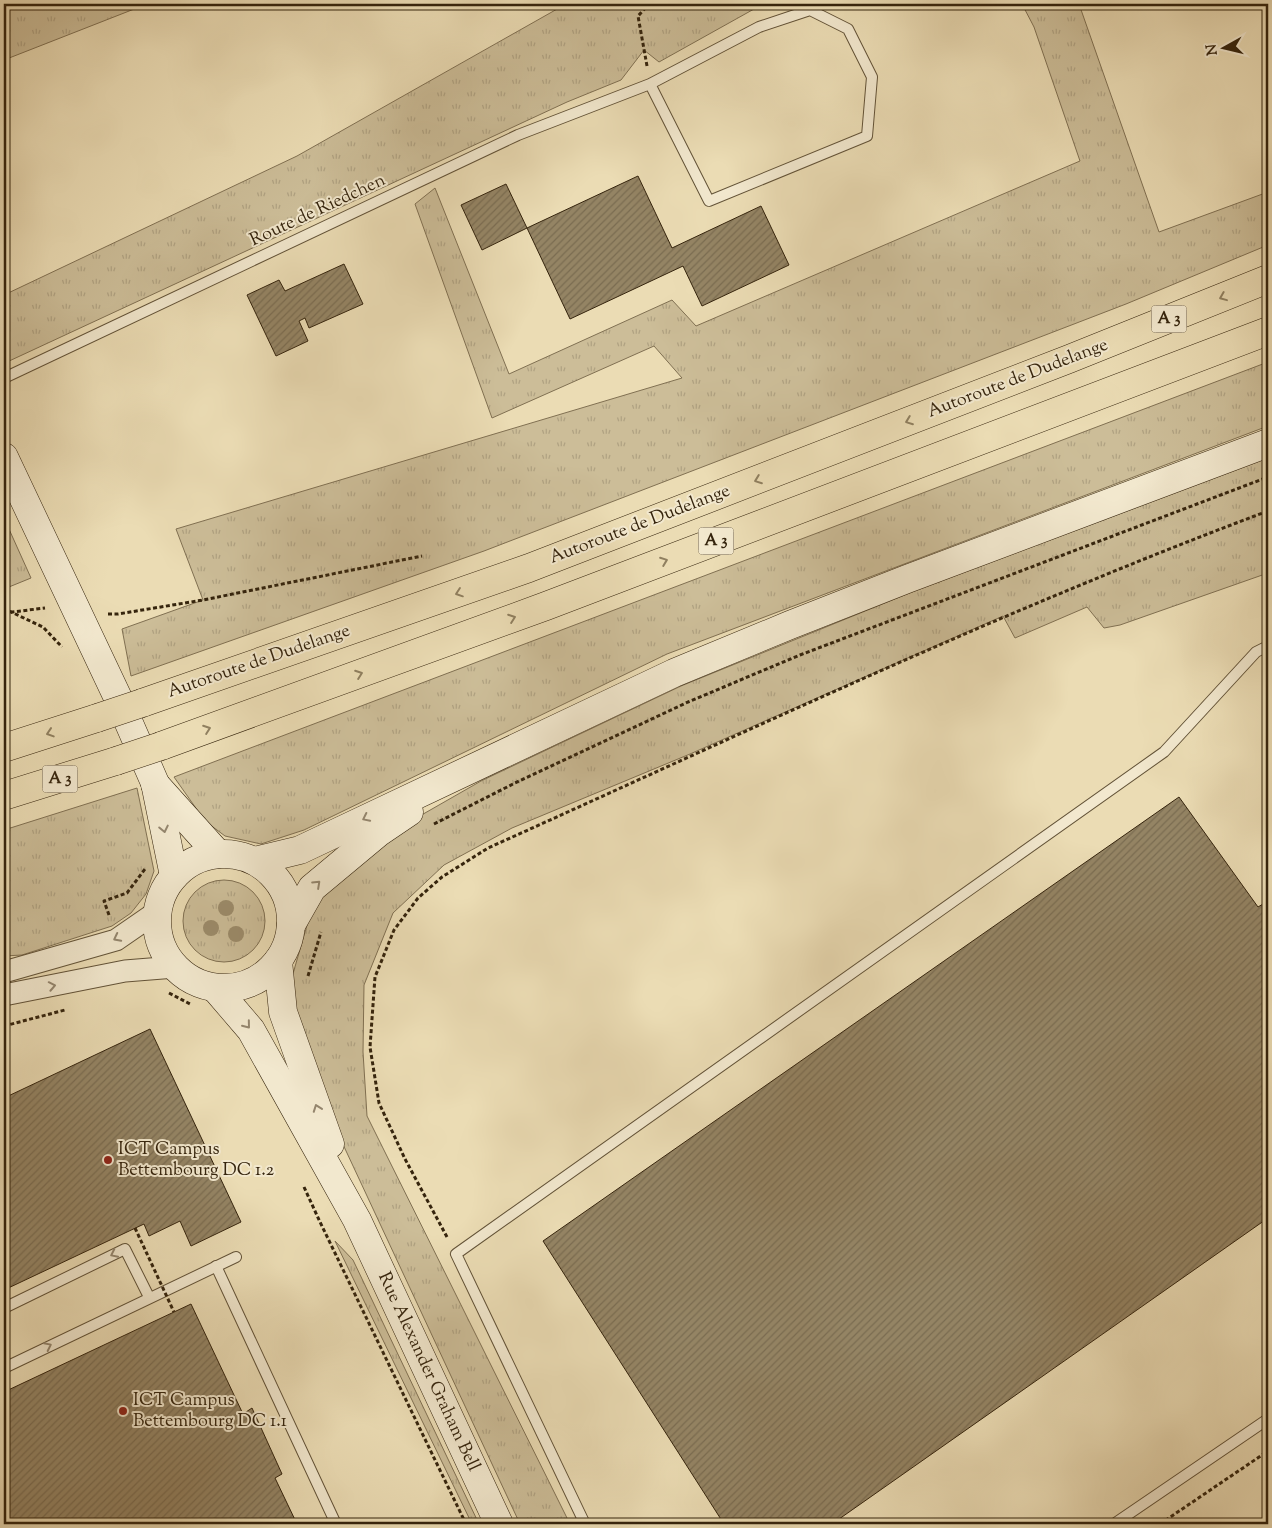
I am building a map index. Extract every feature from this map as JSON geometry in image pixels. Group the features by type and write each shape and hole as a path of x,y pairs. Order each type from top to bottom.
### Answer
{"highway":[{"name":"Autoroute de Dudelange","path":"4,748 142,703 529,568 1069,359 1268,279"},
{"name":"A 3","path":"4,796 116,762 546,606 1268,331"}],"main road":[{"path":"255,862 300,850 674,673 790,625 1268,442"},
{"path":"4,456 118,698 154,783 174,876"},
{"path":"291,925 312,888 378,833 474,767"},
{"path":"154,783 218,854"},
{"path":"218,854 237,855 255,862 271,873 282,888 289,906 291,925 288,944 278,961 266,974 250,984 233,988 215,988 193,981 175,967 164,951 158,931 158,911 164,892 174,876 201,858 218,854"},
{"name":"Rue Alexander Graham Bell","path":"278,961 283,1012 357,1220"},
{"name":"Rue Alexander Graham Bell","path":"215,988 251,1030 357,1220 499,1524"}],"street":[{"path":"4,972 116,940 158,911"},
{"path":"4,995 125,971 175,967"}],"lane":[{"name":"Route de Riedchen","path":"4,378 518,135 650,84 759,26 810,10 848,29 872,77 868,136 709,200 650,84"},
{"path":"585,1524 456,1254 1164,752 1256,652 1268,646"},
{"path":"4,1308 125,1249 149,1297"},
{"path":"4,1368 236,1257"},
{"path":"216,1266 336,1524"},
{"path":"1114,1524 1268,1419"}],"path":[{"path":"649,4 638,16 650,84"},
{"path":"428,828 515,783 688,702 800,655 1268,477"},
{"path":"456,1254 405,1160 379,1103 370,1047 375,976 394,930 418,898 442,877 488,848 1004,616 1201,536 1268,511"},
{"path":"118,614 203,600 422,556"},
{"path":"4,613 74,606"},
{"path":"304,983 311,968 322,926"},
{"path":"166,993 172,994 195,1006"},
{"path":"302,1182 466,1524"},
{"path":"135,1228 174,1312"},
{"path":"1160,1524 1268,1451"}],"green space":[{"path":"4,4 147,4 4,60"},
{"path":"566,4 763,4 659,62 644,50 621,80 567,102 4,362 4,295 297,156"},
{"path":"1022,4 1079,4 1159,232 1268,192 1268,245 1126,304 484,551 131,676 122,629 203,600 176,529 682,378 654,346 492,418 415,204 435,188 509,374 672,300 696,326 1080,161 1034,27"},
{"path":"1268,362 1268,426 667,654 304,830 261,844 225,836 205,821 174,777"},
{"path":"1268,458 1268,573 1120,625 1104,628 1087,607 1015,638 1003,616 690,754 512,828 444,865 393,913 364,985 363,1052 367,1116 570,1524 520,1524 326,1108 294,1006 292,977 310,915 318,900 411,821 481,781 681,686 912,592"},
{"path":"4,518 31,578 4,589"},
{"path":"137,788 154,871 146,894 131,913 112,926 22,955 4,956 4,830"},
{"path":"216,880 232,880 247,887 258,898 265,913 262,937 253,950 232,962 216,962 201,955 190,944 183,929 183,913 190,898 201,887"},
{"path":"335,1241 353,1260 479,1524 472,1524"}],"building":[{"path":"638,176 672,248 761,206 789,265 702,306 683,266 570,319 527,228"},
{"path":"506,184 527,228 482,250 461,205"},
{"path":"344,264 363,304 309,328 305,318 299,321 308,341 276,356 247,295 279,280 285,291"},
{"path":"1179,797 1258,907 1268,901 1268,1218 832,1524 724,1524 543,1241"},
{"name":"ICT Campus Bettembourg DC 1.2","path":"150,1029 241,1222 191,1246 180,1221 149,1236 144,1224 4,1290 4,1098"},
{"name":"ICT Campus Bettembourg DC 1.1","path":"191,1304 243,1414 252,1408 282,1474 275,1478 297,1524 4,1524 4,1392"}],"place":[{"name":"ICT Campus Bettembourg DC 1.2","path":"108,1160"},
{"name":"ICT Campus Bettembourg DC 1.1","path":"123,1411"}]}
